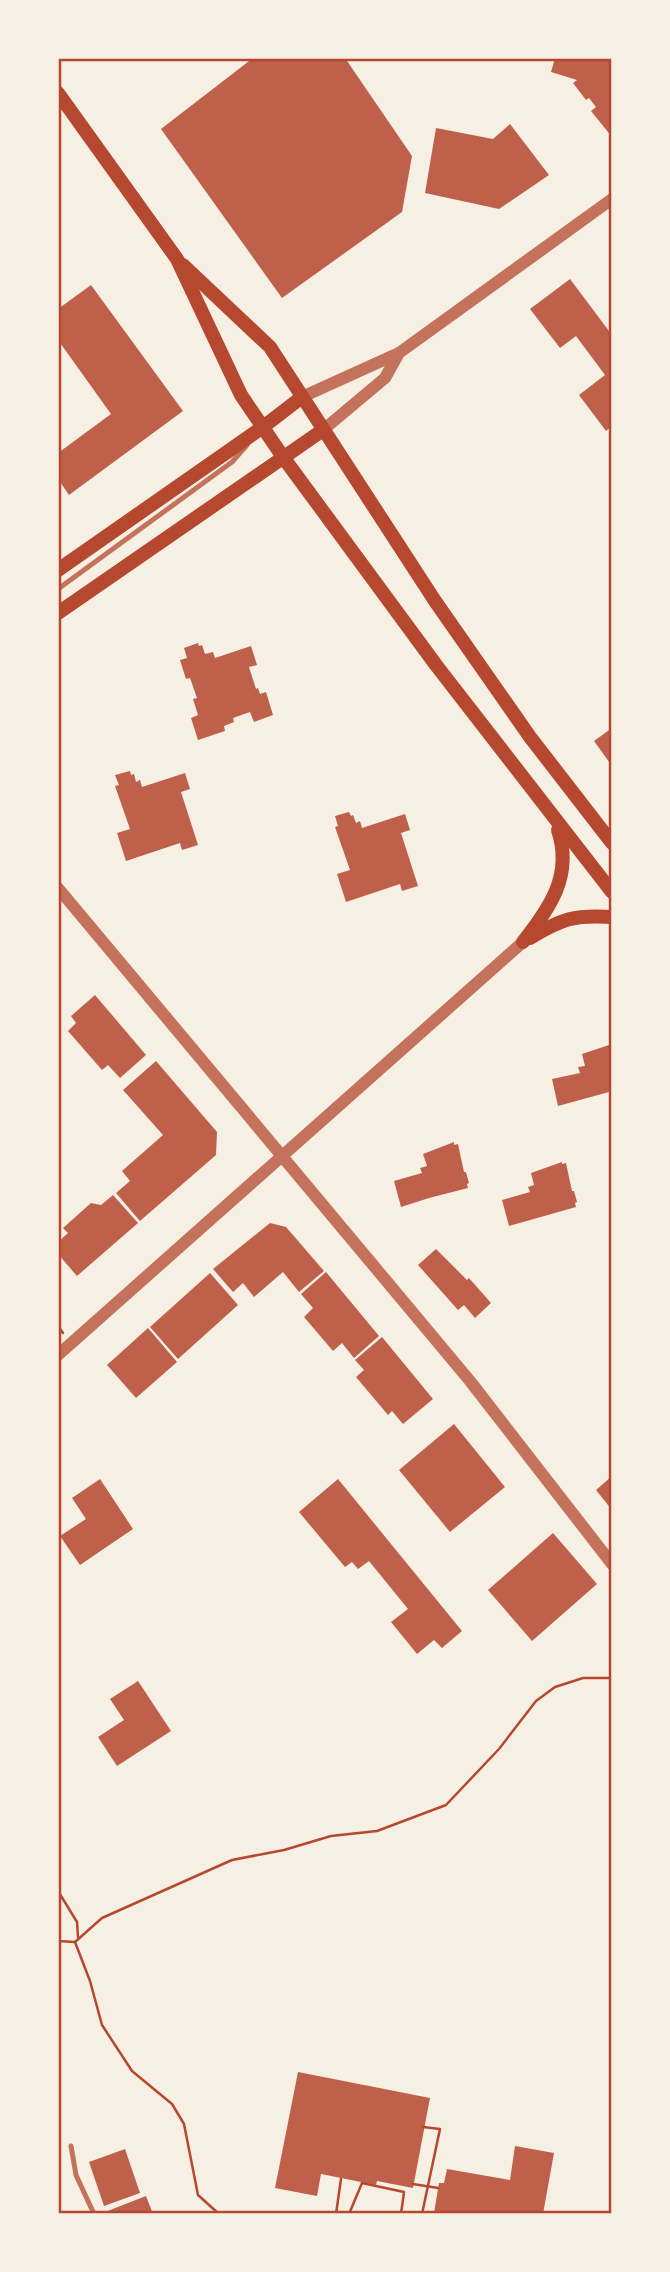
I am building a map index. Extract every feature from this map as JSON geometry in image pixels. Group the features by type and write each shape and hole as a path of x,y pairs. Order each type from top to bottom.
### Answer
{"main road":[{"path":"58,93 177,259 241,395 283,457 436,665 612,892"},
{"path":"177,259 270,347 435,601 530,737 612,843"},
{"path":"58,570 302,397"},
{"path":"58,613 323,430"},
{"path":"523,942 548,910 559,881 564,848 555,819"},
{"path":"523,942 556,922 581,915 612,917"}],"street":[{"path":"302,397 399,353 612,199"},
{"path":"323,430 385,378 399,353"},
{"path":"58,888 470,1381 612,1564"},
{"path":"58,1355 523,942"}],"lane":[{"path":"58,589 232,462 263,427"},
{"path":"71,2146 76,2175 94,2214"}],"path":[{"path":"58,1941 75,1942 102,1918 232,1860 284,1850 331,1836 377,1831 446,1805 499,1749 536,1701 555,1687 583,1678 612,1678"},
{"path":"58,1891 78,1922 80,1934 75,1942"},
{"path":"75,1942 90,1981 102,2025 132,2071 172,2104 184,2124 198,2195 219,2214"},
{"path":"422,2214 440,2129 424,2127"},
{"path":"336,2214 341,2179"},
{"path":"349,2214 362,2183 404,2192 401,2214"},
{"path":"414,2184 439,2189"}],"building":[{"path":"253,58 345,58 412,156 402,212 282,298 161,129"},
{"path":"555,58 612,58 612,137 591,111 596,107 589,98 586,100 573,83 577,80 551,72"},
{"path":"510,124 549,175 499,209 425,193 436,128 493,139"},
{"path":"570,279 612,335 612,426 606,431 579,395 605,375 576,336 560,348 530,309"},
{"path":"91,285 183,411 69,495 58,479 58,453 111,414 58,340 58,309"},
{"path":"198,643 199,646 202,645 205,654 213,652 215,658 251,646 257,665 249,667 256,689 258,688 260,694 266,692 273,715 254,722 250,712 233,718 234,722 224,726 225,731 198,740 191,718 198,715 193,699 197,698 190,678 186,679 180,660 187,658 184,648"},
{"path":"612,728 612,766 594,741"},
{"path":"130,771 136,782 140,780 142,787 185,773 190,789 181,792 198,845 182,850 180,843 126,861 117,833 130,829 115,786 119,785 115,775"},
{"path":"349,812 356,823 360,821 362,828 405,814 410,830 401,833 418,886 402,891 400,884 346,902 337,874 350,870 335,827 338,826 335,816"},
{"path":"95,995 146,1055 120,1078 108,1065 102,1070 68,1031 76,1023 71,1016"},
{"path":"612,1044 612,1093 558,1106 552,1079 580,1073 578,1067 585,1066 582,1054"},
{"path":"156,1061 217,1132 216,1155 140,1221 116,1193 130,1181 122,1171 163,1135 123,1090"},
{"path":"454,1142 454,1145 458,1144 468,1188 401,1207 394,1181 422,1173 420,1168 427,1166 423,1154"},
{"path":"566,1163 576,1207 509,1226 502,1200 530,1192 528,1187 534,1185 531,1173"},
{"path":"113,1195 138,1223 77,1276 58,1254 58,1242 68,1233 63,1228 91,1203 101,1205"},
{"path":"270,1223 286,1227 324,1271 299,1292 283,1272 254,1297 243,1283 233,1292 213,1269"},
{"path":"436,1249 467,1280 469,1278 491,1303 475,1318 464,1305 458,1310 418,1265"},
{"path":"326,1272 379,1336 354,1358 342,1343 333,1351 304,1317 313,1308 301,1294"},
{"path":"210,1273 238,1305 178,1359 150,1327"},
{"path":"148,1328 177,1362 136,1398 107,1365"},
{"path":"382,1337 433,1399 403,1424 392,1411 388,1415 356,1377 364,1370 355,1360"},
{"path":"454,1424 505,1487 450,1532 399,1470"},
{"path":"612,1476 612,1510 596,1490"},
{"path":"100,1479 133,1529 80,1565 60,1536 86,1519 72,1498"},
{"path":"338,1479 462,1631 442,1648 434,1640 417,1654 391,1622 408,1609 369,1561 358,1569 352,1562 345,1567 299,1512"},
{"path":"553,1533 597,1584 532,1641 488,1590"},
{"path":"138,1681 171,1731 117,1766 98,1737 124,1720 110,1699"},
{"path":"298,2072 430,2098 413,2188 377,2181 376,2185 321,2174 317,2196 275,2188"},
{"path":"515,2146 554,2153 543,2214 434,2213 439,2183 444,2183 447,2169 510,2180"},
{"path":"125,2149 140,2193 104,2206 89,2162"},
{"path":"146,2196 153,2214 105,2212"}]}
